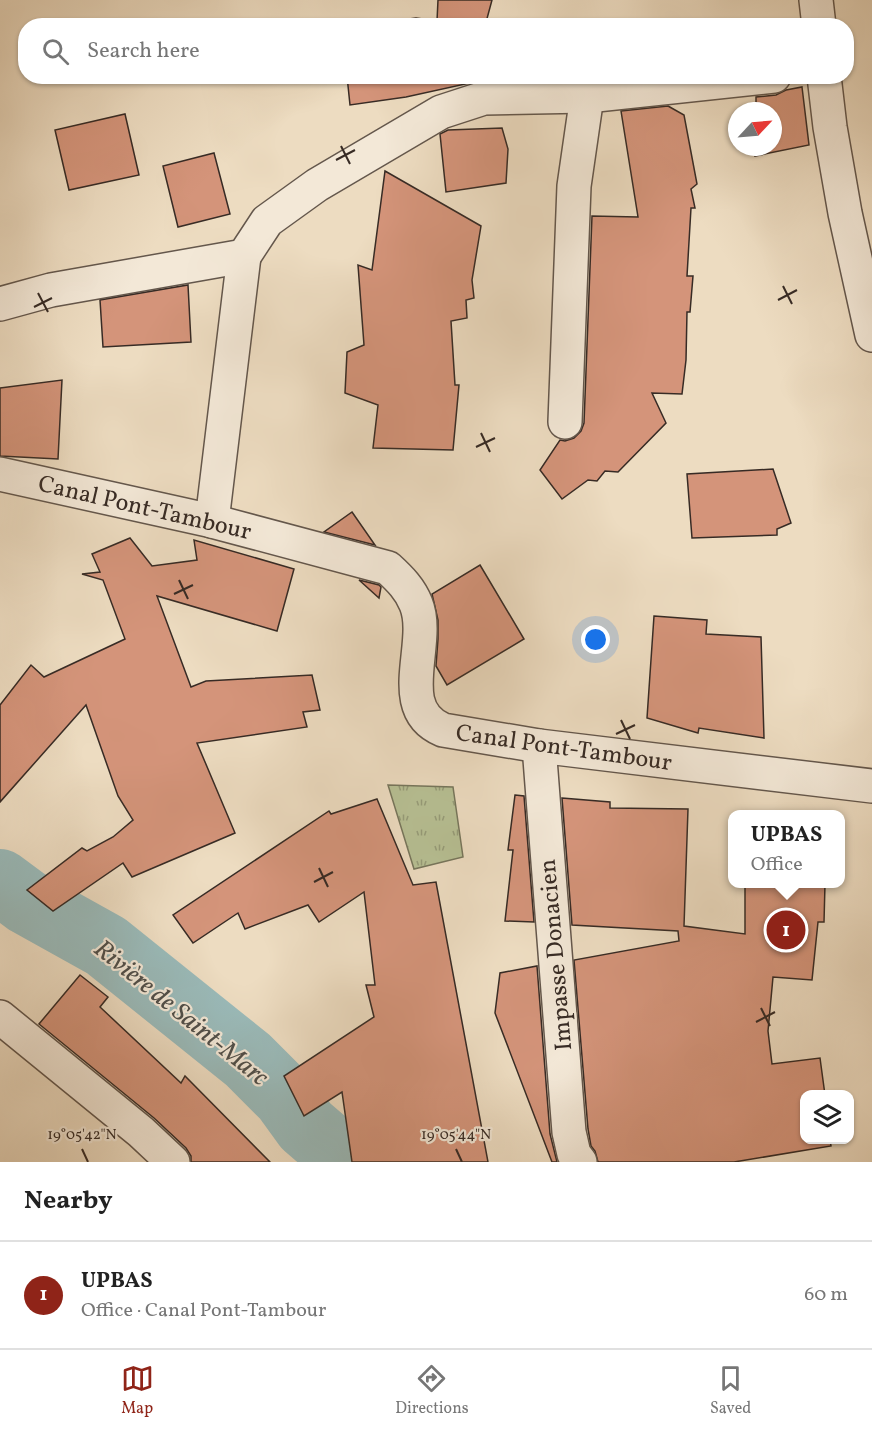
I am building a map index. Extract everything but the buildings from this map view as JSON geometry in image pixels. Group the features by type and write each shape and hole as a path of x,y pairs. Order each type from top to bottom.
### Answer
{"street":[{"path":"816,0 818,18"},
{"path":"212,521 243,256 267,221 318,185 441,112 484,98 586,96 699,84"},
{"path":"825,84 845,213 872,335"},
{"path":"565,422 574,186 586,96"},
{"path":"0,304 51,290 243,256"},
{"name":"Canal Pont-Tambour","path":"0,474 212,521 388,568 405,583 417,605 421,627 417,702 432,726 443,730 539,746 872,786"},
{"name":"Impasse Donacien","path":"539,746 569,1132 574,1154 580,1162"},
{"path":"0,1017 141,1132 173,1162"}],"green space":[{"path":"388,785 453,787 463,857 414,869"}],"waterway":[{"name":"Rivière de Saint-Marc","path":"0,882 27,902 106,946 248,1060 285,1097 306,1126 348,1162"}],"place":[{"name":"UPBAS","path":"786,930"}]}
